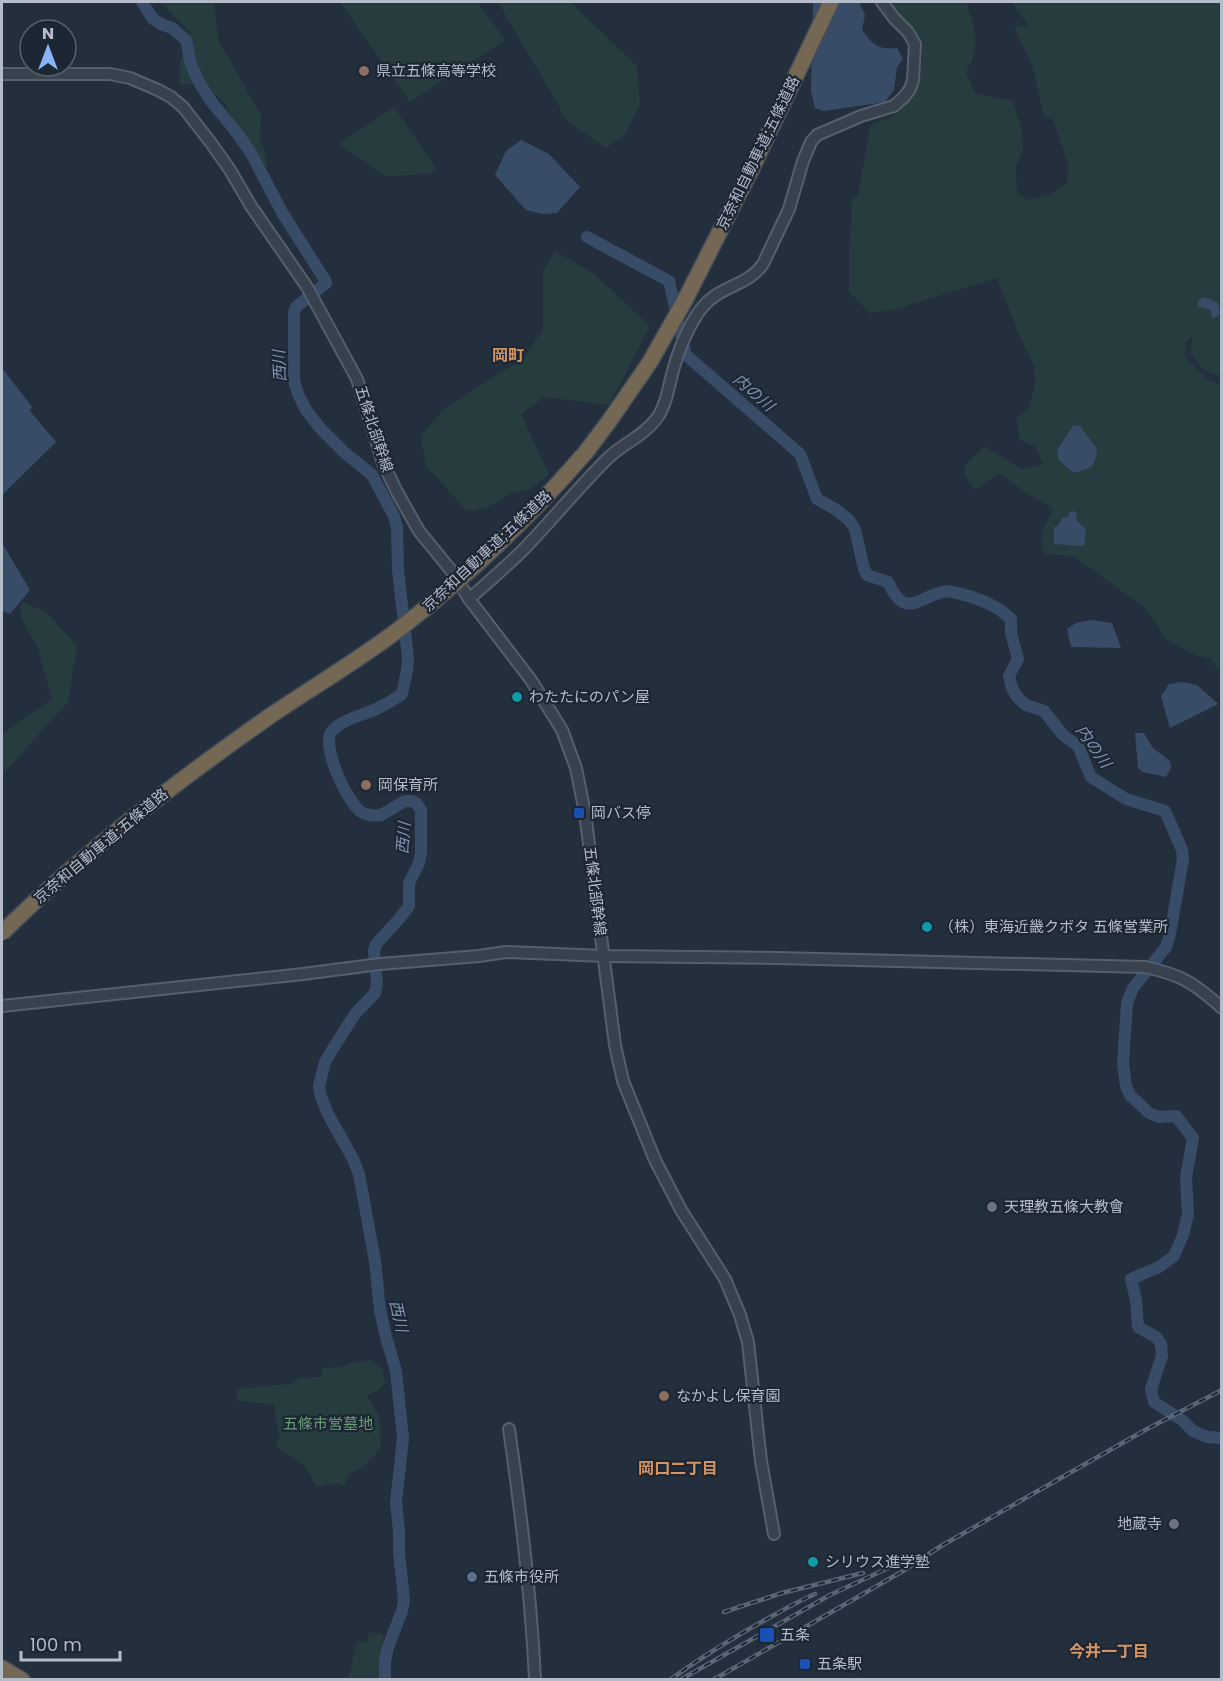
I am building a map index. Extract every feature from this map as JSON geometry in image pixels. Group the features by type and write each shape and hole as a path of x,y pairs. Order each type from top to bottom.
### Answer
{"highway":[{"name":"京奈和自動車道;五條道路","path":"2,933 36,898 140,811 273,715 350,665 434,602 524,520 586,452 650,362 706,260 831,2"},
{"path":"2,1668 22,1680"}],"street":[{"path":"469,599 522,551 609,458 656,419 666,400 678,352 698,314 715,295 751,276 763,264 789,209 803,161 817,135 861,116 894,106 910,89 913,80 915,44 908,32 882,2"},
{"name":"五條北部幹線","path":"2,74 110,74 130,78 158,90 183,107 230,170 251,206 307,287 357,379 383,463 419,531 454,574 469,599 531,680 562,730 576,768 585,813 615,1045 623,1081 655,1160 681,1210 725,1279 740,1315 748,1342 761,1461 774,1534"},
{"path":"2,1006 506,952 1151,968 1177,975 1198,987 1221,1008"},
{"path":"509,1429 527,1560 535,1680"}],"green space":[{"path":"161,2 214,2 218,40 261,115 260,140 267,167 258,169 247,152 226,105 204,84 179,85 180,63 190,32"},
{"path":"340,2 477,2 505,40 410,102"},
{"path":"498,2 570,2 637,66 640,104 625,135 606,148 568,122"},
{"path":"889,2 966,2 976,41 974,54 966,72 975,93 1012,100 1022,131 1023,149 1016,168 1017,193 1028,200 1049,195 1066,184 1069,167 1053,120 1044,116 1033,69 1014,26 1029,27 1012,2 1221,2 1221,377 1204,370 1191,354 1192,337 1186,341 1185,356 1207,379 1221,385 1221,668 1216,668 1211,658 1197,656 1165,639 1144,607 1073,556 1044,554 1042,533 1052,507 1031,496 999,473 975,490 965,476 965,466 984,446 1022,469 1043,464 1035,446 1019,440 1017,417 1029,408 1035,385 1034,366 1018,333 997,278 892,310 869,313 849,291 852,200 858,195 870,126 893,116 903,108 915,89 921,65 921,43 917,34"},
{"path":"394,107 437,170 431,173 385,176 338,144"},
{"path":"555,251 593,273 650,326 609,405 544,397 521,414 549,474 530,489 511,493 486,508 467,511 427,467 420,436 445,408 524,358 543,329 543,270"},
{"path":"21,602 46,612 77,646 68,702 2,775 2,734 52,699 37,646 21,618"},
{"name":"五條市営墓地","path":"371,1360 382,1369 385,1381 380,1389 367,1396 379,1416 381,1448 363,1467 349,1474 344,1486 335,1483 316,1487 306,1467 276,1447 279,1438 274,1404 238,1401 236,1389 291,1384 300,1378 323,1377 322,1368 342,1367 354,1362"},
{"path":"369,1632 383,1634 383,1657 378,1679 348,1679 357,1641 367,1642"}],"water":[{"path":"813,2 859,2 865,15 862,30 869,39 880,47 897,48 903,59 897,67 894,90 885,102 824,111 815,108 811,91"},
{"path":"521,140 549,154 580,187 557,213 543,214 526,210 495,175 506,151"},
{"path":"1202,298 1218,303 1220,314 1215,318 1211,317 1212,312 1209,309 1198,307 1198,302"},
{"path":"2,368 32,407 30,411 56,442 2,495"},
{"path":"1079,425 1097,449 1093,464 1074,473 1059,460 1057,450 1073,426"},
{"path":"1070,512 1077,513 1076,520 1086,529 1084,546 1054,544 1054,527 1058,526 1062,518 1068,517"},
{"path":"2,543 30,590 10,614 2,611"},
{"path":"1092,620 1112,623 1121,648 1071,647 1067,629 1076,623"},
{"path":"1182,682 1197,685 1218,704 1170,728 1161,696 1169,684"},
{"path":"1135,733 1144,733 1153,748 1170,761 1171,767 1166,777 1143,772 1138,768"}],"waterway":[{"name":"西川","path":"142,2 153,19 172,28 186,40 191,65 200,84 251,153 283,214 325,280 326,283 296,307 294,312 294,380 298,394 306,410 321,429 372,475 394,516 397,528 398,570 408,658 402,694 376,709 337,726 329,738 337,774 350,799 363,813 381,815 405,801 417,804 421,810 421,853 419,863 409,883 409,906 376,944 374,951 377,984 375,993 355,1014 332,1050 325,1062 319,1086 328,1114 359,1174 375,1261 380,1310 396,1371 403,1438 396,1503 404,1600 388,1647 385,1680"},
{"name":"内の川","path":"587,237 669,281 686,355 800,454 817,499 849,520 855,529 867,575 888,582 901,601 907,603 914,603 947,591 981,600 1005,613 1011,619 1011,633 1018,659 1009,676 1017,697 1026,705 1044,711 1063,735 1078,746 1091,777 1126,799 1165,811 1182,850 1183,859 1166,947 1133,988 1127,1003 1123,1063 1126,1086 1130,1095 1149,1113 1159,1117 1176,1116 1193,1138 1186,1177 1188,1214 1183,1235 1174,1256 1159,1267 1131,1279 1136,1300 1138,1327 1156,1337 1161,1344 1162,1356 1151,1389 1154,1402 1182,1420 1193,1431 1207,1437 1222,1438"}],"railway":[{"path":"713,1680 903,1571 941,1546 1147,1429 1222,1390"},
{"path":"680,1680 830,1595 912,1557"},
{"path":"724,1612 782,1593 863,1573"},
{"path":"670,1680 749,1629 815,1594"}],"place":[{"name":"県立五條高等学校","path":"364,71"},
{"name":"わたたにのパン屋","path":"517,697"},
{"name":"岡保育所","path":"366,785"},
{"name":"岡バス停","path":"579,813"},
{"name":"（株）東海近畿クボタ 五條営業所","path":"927,927"},
{"name":"天理教五條大教會","path":"992,1207"},
{"name":"なかよし保育園","path":"664,1396"},
{"name":"地蔵寺","path":"1174,1524"},
{"name":"シリウス進学塾","path":"813,1562"},
{"name":"五條市役所","path":"472,1577"},
{"name":"五条","path":"767,1635"},
{"name":"五条駅","path":"805,1664"}],"district":[{"name":"岡町","path":"508,355"},
{"name":"岡口二丁目","path":"678,1468"},
{"name":"今井一丁目","path":"1109,1651"}]}
